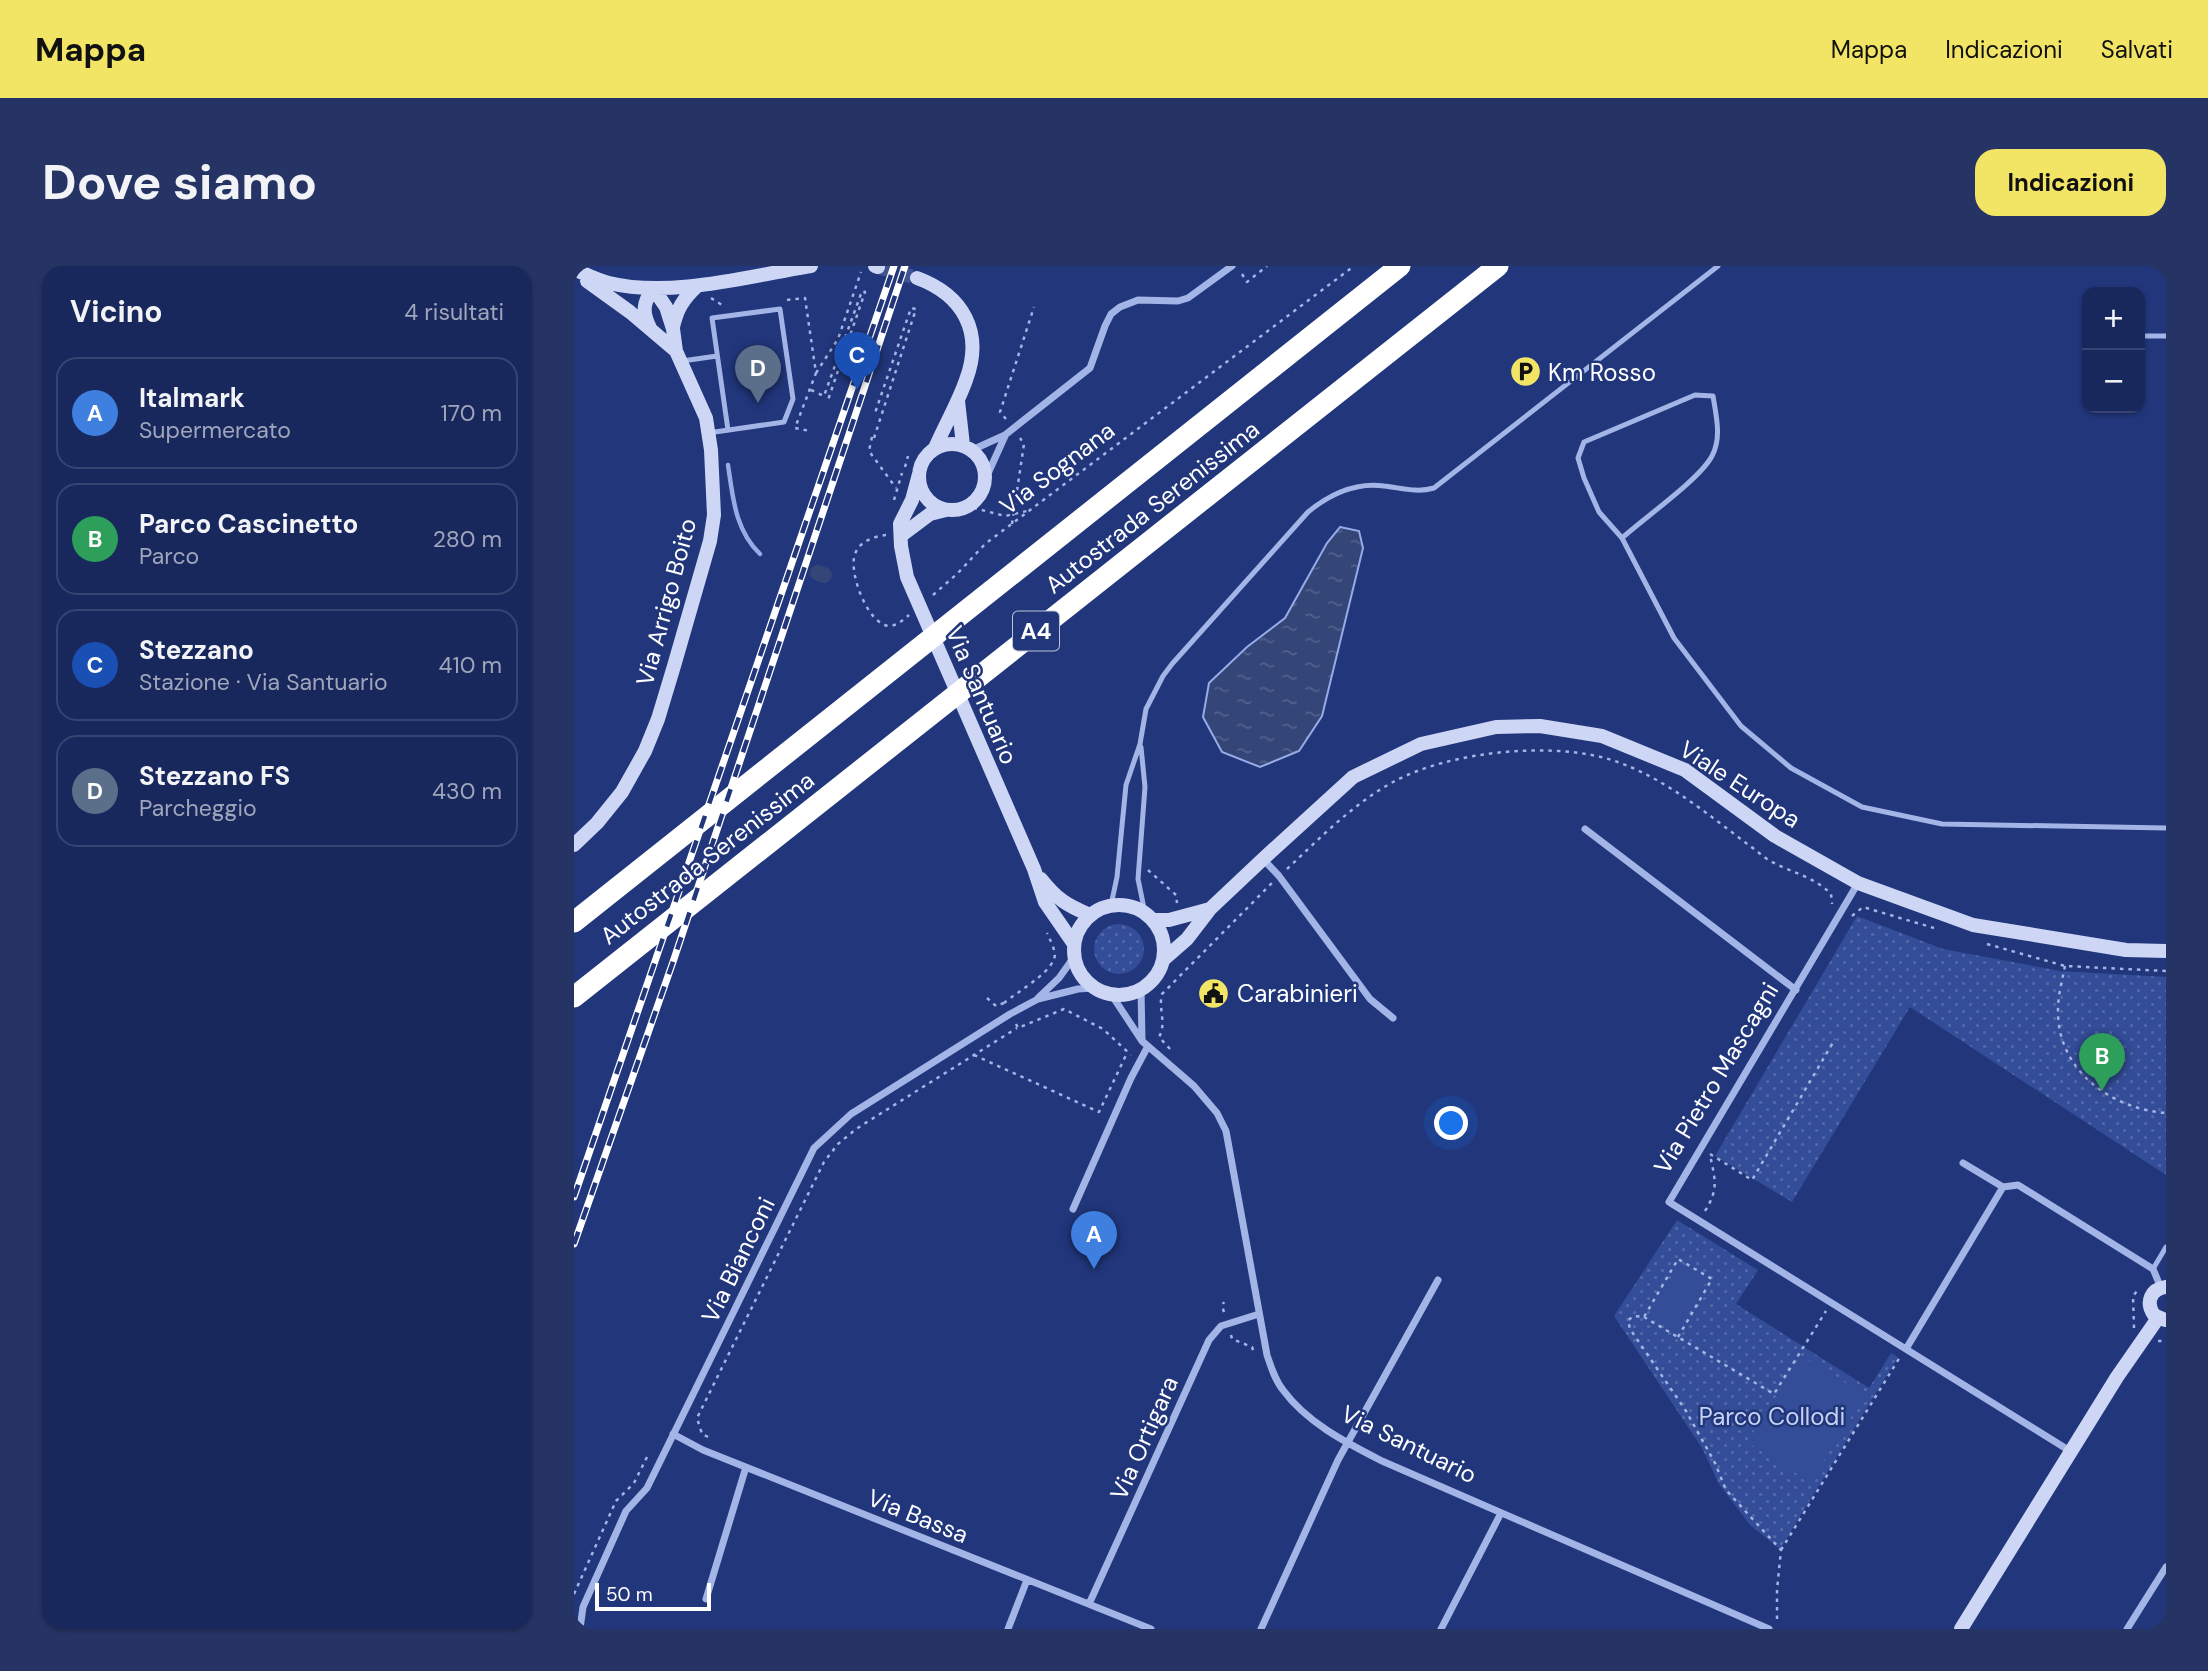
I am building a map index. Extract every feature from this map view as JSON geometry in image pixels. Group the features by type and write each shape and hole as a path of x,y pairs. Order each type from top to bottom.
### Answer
{"highway":[{"name":"Autostrada Serenissima","path":"574,922 1400,266"},
{"name":"Autostrada Serenissima","path":"574,997 1498,266"}],"street":[{"path":"574,271 606,282 678,288 811,266"},
{"path":"935,448 953,443 967,448 1005,435 1090,368 1105,326 1111,314 1120,307 1138,300 1178,301 1188,298 1234,266"},
{"name":"Via Arrigo Boito","path":"574,271 652,332 678,356"},
{"name":"Via Santuario","path":"917,278 940,288 962,308 971,332 971,360 967,379 935,448 921,464 915,493 895,535 901,546 907,577 1034,869 1045,902 1074,951 1078,970 1094,988"},
{"path":"673,329 680,304 698,285"},
{"path":"652,332 644,310 645,300 653,288"},
{"name":"Via Arrigo Boito","path":"574,845 622,792 645,751 658,719 710,541 714,515 714,485 706,418 678,356 666,307 653,288"},
{"name":"Via Santuario","path":"957,400 967,448 984,468 986,478"},
{"path":"895,535 930,514 965,508 980,496 1005,435"},
{"path":"919,474 923,493 929,501 946,510"},
{"name":"Viale Europa","path":"1163,960 1187,939 1210,909 1353,777 1421,744 1496,727 1540,726 1602,736 1685,770 1775,836 1858,883 1973,925 2126,950 2166,951"},
{"path":"1584,830 1796,990"},
{"path":"1263,859 1279,876 1370,999 1393,1018"},
{"name":"Via Santuario","path":"1034,869 1056,897 1090,915"},
{"name":"Via Pietro Mascagni","path":"1858,883 1669,1202 2070,1451"},
{"path":"1074,951 1082,923 1090,915 1111,905 1123,904 1149,917 1161,932 1163,960 1151,981 1141,989 1126,994 1111,994 1094,988"},
{"name":"Viale Europa","path":"1149,917 1169,920 1210,909"},
{"name":"Via Bianconi","path":"1038,999 1059,978 1074,951"},
{"name":"Via Bianconi","path":"580,1629 583,1607 626,1511 647,1488 814,1148 851,1115 1010,1014 1038,999 1078,989 1094,988"},
{"path":"1073,1209 1140,1061 1145,1043 1141,989"},
{"name":"Via Santuario","path":"1111,994 1145,1043 1194,1086 1217,1113 1226,1131 1233,1156 1266,1355 1282,1389 1323,1427 1382,1461 1764,1628"},
{"path":"1961,1629 2070,1451 2162,1319 2151,1310 2150,1299 2163,1287 2154,1271 2083,1225 2018,1185 2003,1187 1963,1163"},
{"path":"1906,1349 2003,1187"},
{"path":"1261,1629 1347,1443 1438,1280"},
{"path":"1227,1323 1259,1314"},
{"name":"Via Ortigara","path":"1089,1604 1209,1340 1214,1332 1227,1323"},
{"name":"Via Bassa","path":"673,1434 703,1450 1089,1604 1139,1627 1151,1629"},
{"path":"706,1599 746,1467"},
{"path":"1441,1629 1501,1513"},
{"path":"2127,1629 2166,1567"},
{"path":"1007,1629 1027,1580"},
{"path":"2157,1581 2166,1586"}],"lane":[{"path":"1111,905 1117,877 1126,785 1140,744 1146,709 1163,676 1308,512 1335,493 1367,485 1410,491 1434,488 1718,266"},
{"path":"708,433 784,422 793,399 780,309 712,318 728,430"},
{"path":"2145,336 2166,337"},
{"path":"678,356 717,356"},
{"path":"1622,538 1698,474 1713,455 1718,430 1713,396 1695,395 1584,442 1578,458 1599,512 1622,538 1674,638 1741,726 1791,768 1862,807 1942,824 2166,828"},
{"path":"1140,744 1145,787 1138,879 1149,917"},
{"path":"2154,1271 2166,1247"}],"path":[{"path":"816,373 838,339 863,266"},
{"path":"1234,266 1247,282 1267,266"},
{"name":"Via Sognana","path":"931,596 958,573 985,544 1354,266"},
{"path":"811,390 824,396 862,291 865,292 828,400"},
{"path":"875,413 911,308 916,309 869,451 897,489"},
{"path":"965,508 1005,516 1029,511"},
{"path":"895,535 877,536 863,543 855,554 854,571 867,611 888,626 898,624 915,610"},
{"path":"1161,1056 1171,1048 1159,1038 1164,1029 1162,994 1279,876 1352,808 1394,781 1430,766 1465,757 1514,751 1605,758 1643,774 1690,801 1768,859 1822,884 1831,894 1832,908 1840,914 1851,917 1863,907 1940,930"},
{"path":"1977,941 2065,966 2166,971"},
{"path":"2065,966 2058,1012 2063,1042 2074,1064 2091,1084 2111,1098 2135,1108 2166,1113"},
{"path":"987,999 996,1006 1004,1003 1043,973"},
{"path":"708,1437 702,1434 697,1418 824,1162 838,1144 856,1129 1018,1028 1064,1009 1103,1029 1140,1061"},
{"path":"1010,1014 1018,1028"},
{"path":"1699,1220 1714,1197 1716,1180 1710,1154 1752,1180 1835,1039"},
{"path":"974,1055 1099,1112 1127,1052"},
{"path":"1644,1317 1678,1259 1712,1279 1678,1337"},
{"path":"1224,1302 1222,1307 1231,1339 1252,1347 1257,1356 1266,1355"},
{"path":"1781,1550 1726,1490 1715,1462 1686,1411 1630,1329 1628,1320 1634,1315 1644,1317 1774,1394 1832,1302"},
{"path":"1777,1629 1781,1550 1906,1349"}],"green space":[{"path":"1857,916 1943,949 2060,971 2166,977 2166,1175 1910,1007 1792,1202 1715,1156"},
{"path":"1119,924 1137,931 1144,949 1137,967 1119,974 1101,967 1094,949 1101,931"},
{"name":"Parco Collodi","path":"1677,1220 1758,1270 1736,1304 1869,1388 1891,1353 1898,1357 1780,1549 1750,1525 1719,1484 1702,1448 1614,1316"},
{"path":"1680,1263 1708,1279 1677,1333 1648,1316"},
{"path":"1802,1356 1865,1395 1810,1482 1747,1442"}],"water":[{"path":"1340,527 1359,531 1363,548 1322,716 1299,751 1260,767 1222,752 1203,717 1209,683 1247,647 1285,618 1327,543"}],"waterway":[{"path":"728,465 740,524 760,554"},
{"path":"818,573 824,575"}],"tunnel":[{"path":"878,267 917,278"}],"railway":[{"path":"574,1197 894,266"},
{"path":"574,1244 674,959 905,266"}],"place":[{"name":"Km Rosso","path":"1525,372"},
{"name":"Stezzano","path":"857,390"},
{"name":"Stezzano FS","path":"758,403"},
{"name":"Carabinieri","path":"1214,993"},
{"name":"Parco Cascinetto","path":"2102,1091"},
{"name":"Italmark","path":"1094,1269"}]}
